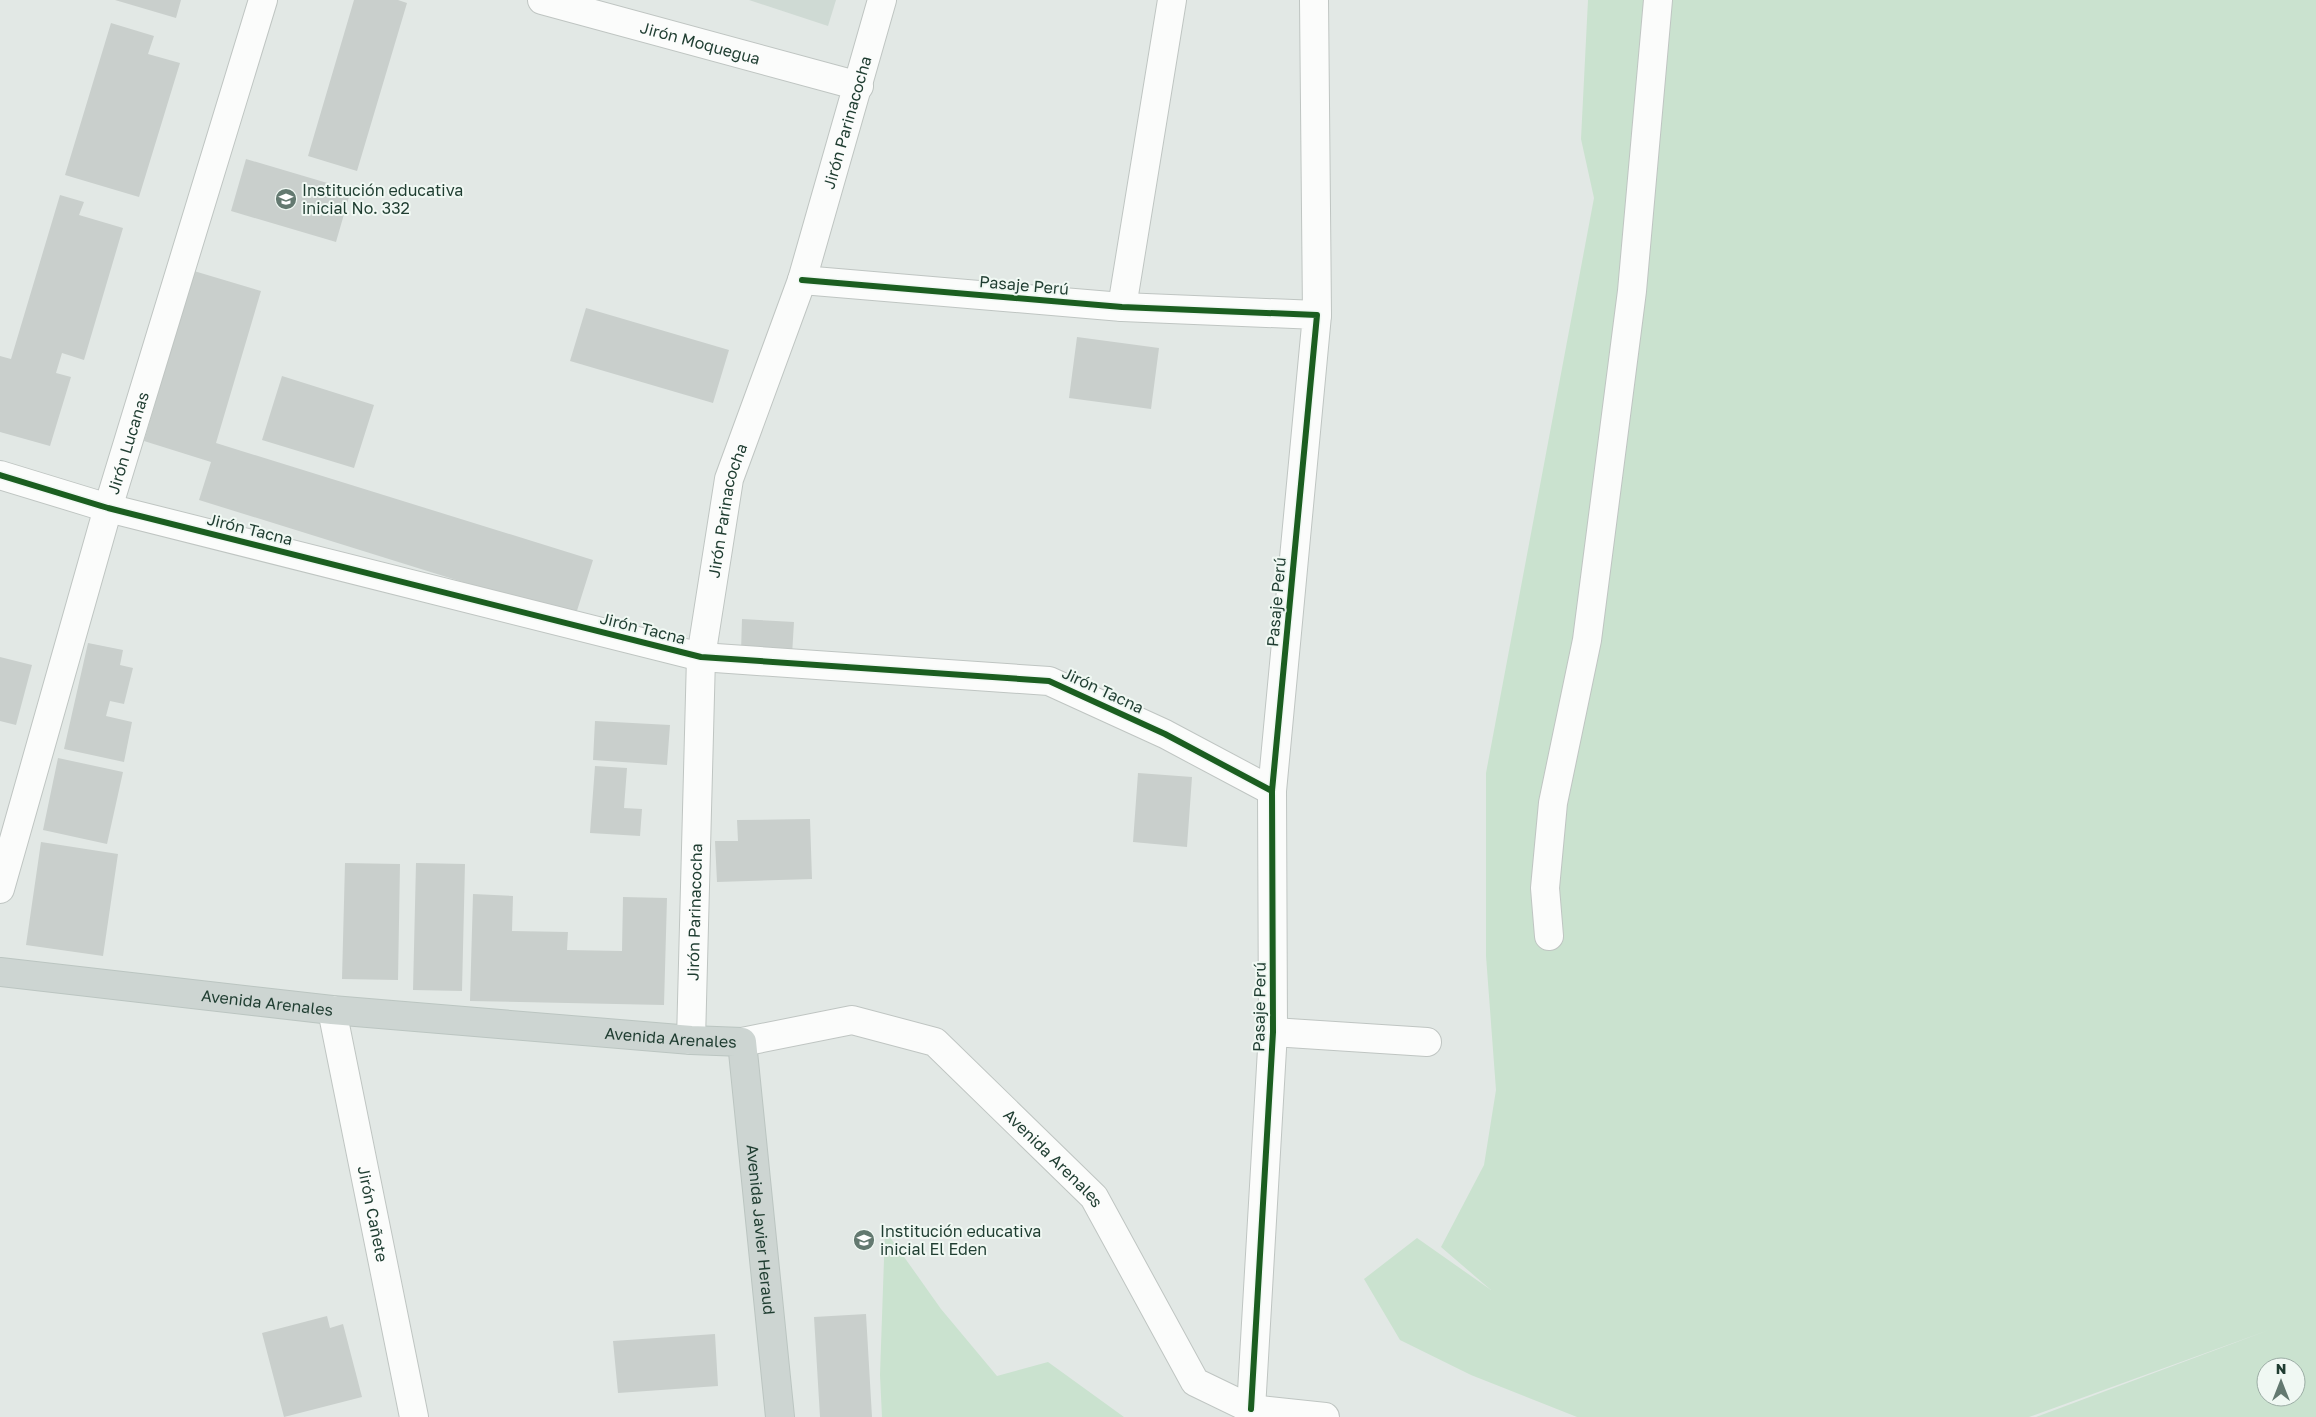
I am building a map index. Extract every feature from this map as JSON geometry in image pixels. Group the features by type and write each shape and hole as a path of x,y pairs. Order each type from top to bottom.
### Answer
{"main road":[{"name":"Avenida Arenales","path":"0,972 332,1010 691,1040 742,1042"},
{"name":"Avenida Javier Heraud","path":"742,1042 780,1417"}],"street":[{"name":"Jirón Lucanas","path":"0,889 108,508 263,0"},
{"name":"Jirón Moquegua","path":"542,0 859,86"},
{"name":"Jirón Parinacocha","path":"691,1040 701,657 729,479 802,280 859,86 882,0"},
{"path":"1122,307 1172,0"},
{"name":"Pasaje Perú","path":"1251,1409 1274,1032 1272,791 1317,315 1314,0"},
{"path":"1549,936 1545,888 1553,803 1587,640 1595,582 1632,291 1658,0"},
{"name":"Pasaje Perú","path":"802,280 1122,307 1317,315"},
{"name":"Jirón Tacna","path":"0,474 108,508 701,657 1049,680 1165,734 1272,791"},
{"name":"Jirón Cañete","path":"332,1010 414,1417"},
{"name":"Avenida Arenales","path":"742,1042 852,1020 935,1042 1094,1197 1195,1382 1251,1409 1325,1417"},
{"path":"1274,1032 1427,1042"}],"shaded area":[{"path":"749,0 836,0 828,26"}],"green space":[{"path":"1588,0 2316,0 2316,1417 2036,1417 2269,1330 2029,1417 1577,1417 1471,1375 1400,1340 1364,1279 1417,1238 1491,1290 1441,1247 1484,1165 1496,1090 1486,956 1486,773 1594,198 1581,139"},
{"path":"885,1230 941,1309 997,1376 1048,1362 1124,1417 882,1417 880,1375"}],"building":[{"path":"115,0 181,0 176,18"},
{"path":"354,0 398,0 407,3 357,171 308,156"},
{"path":"111,23 154,36 148,54 180,63 139,197 65,175"},
{"path":"246,159 351,190 336,242 231,211"},
{"path":"60,195 84,202 79,215 123,228 84,360 62,353 56,373 71,377 50,446 0,432 0,356 11,359"},
{"path":"194,271 261,291 216,443 593,560 575,617 199,500 211,462 144,441"},
{"path":"586,308 729,350 713,403 570,361"},
{"path":"1077,337 1159,348 1151,409 1069,398"},
{"path":"282,376 374,405 354,468 262,440"},
{"path":"742,619 794,622 792,655 741,652"},
{"path":"88,643 123,650 120,665 133,668 124,704 110,701 106,716 132,722 124,762 64,749"},
{"path":"0,657 32,665 16,725 0,721"},
{"path":"595,721 670,725 667,765 593,760"},
{"path":"58,758 123,772 107,844 43,830"},
{"path":"595,766 627,768 624,808 642,809 640,836 590,833"},
{"path":"1138,773 1192,777 1187,847 1133,842"},
{"path":"810,819 812,879 717,882 715,841 738,841 737,820"},
{"path":"41,842 118,854 103,956 26,945"},
{"path":"345,863 400,864 398,980 342,979"},
{"path":"416,863 465,864 462,991 413,990"},
{"path":"473,894 513,896 512,931 568,932 567,950 622,951 623,897 667,898 664,1005 470,1001"},
{"path":"866,1314 872,1417 820,1417 814,1317"},
{"path":"327,1316 330,1328 343,1324 362,1397 284,1417 262,1333"},
{"path":"715,1334 718,1386 618,1393 613,1341"}],"cycle path":[{"path":"802,280 1122,307 1317,315 1272,791 1273,1032 1251,1409"},
{"path":"0,475 108,508 701,657 1049,681 1165,734 1272,791"}],"place":[{"name":"Institución educativa inicial No. 332","path":"286,199"},
{"name":"Institución educativa inicial El Eden","path":"864,1240"}]}
